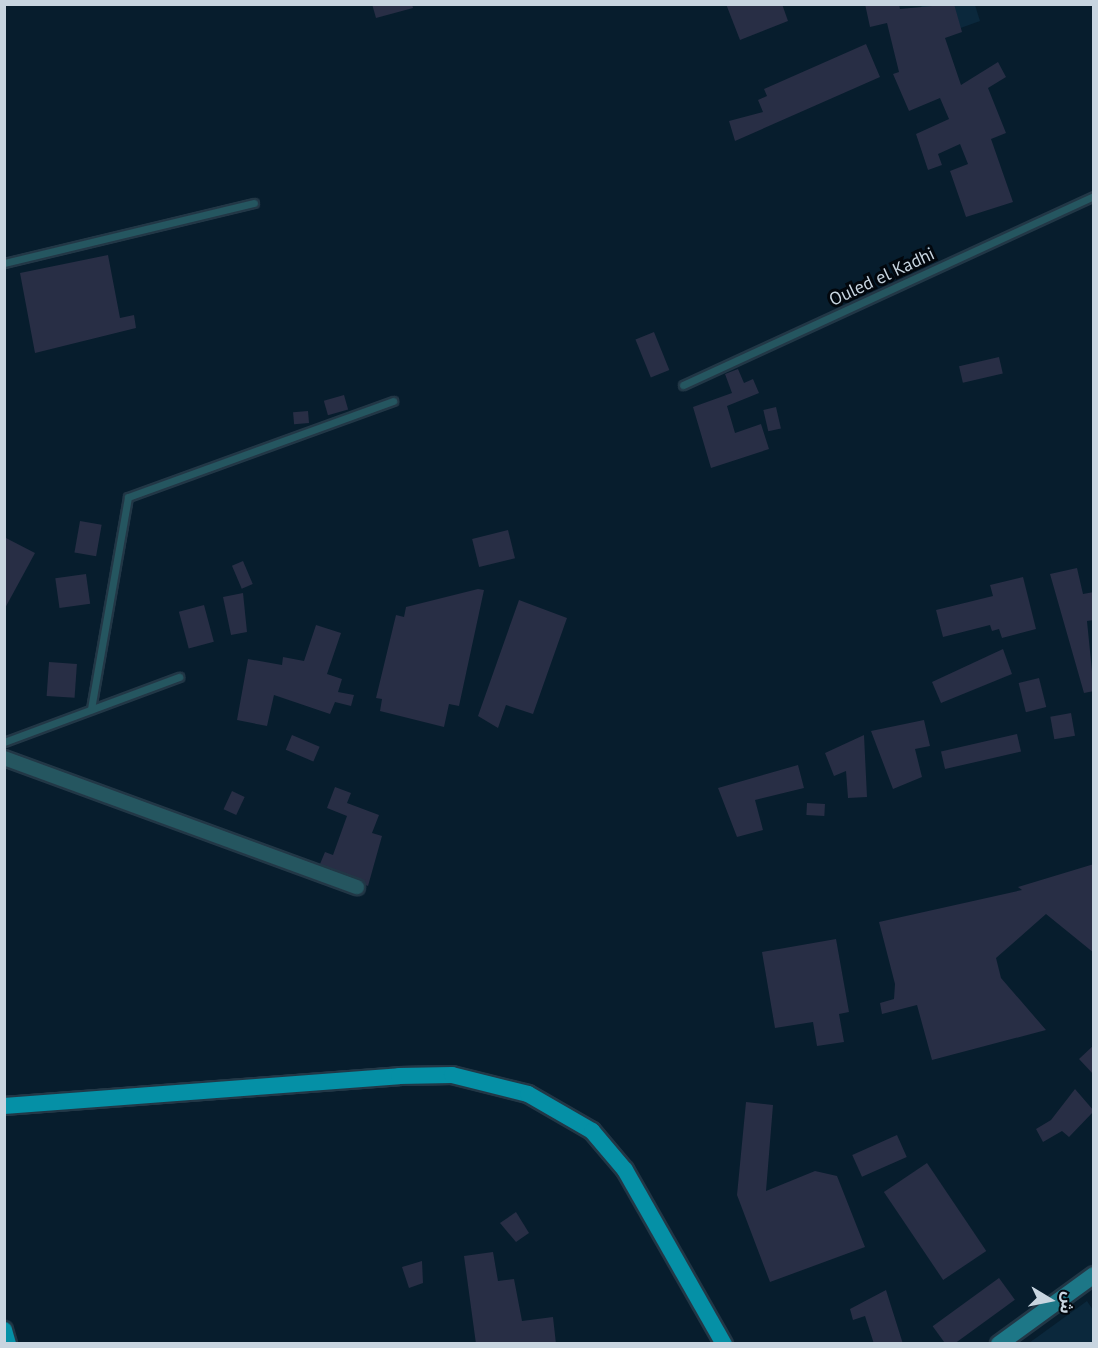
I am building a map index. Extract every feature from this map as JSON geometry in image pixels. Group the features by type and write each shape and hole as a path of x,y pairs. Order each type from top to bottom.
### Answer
{"main road":[{"path":"4,1107 399,1076 452,1075 528,1094 592,1131 625,1170 724,1344"},
{"path":"999,1344 1094,1275"},
{"path":"4,1330 8,1344"}],"street":[{"path":"4,758 357,886"}],"lane":[{"name":"Ouled el Kadhi","path":"683,386 1094,196"},
{"path":"4,263 254,203"},
{"path":"91,709 128,497 393,401"},
{"path":"4,742 179,676"}],"shaded area":[{"path":"921,5 975,5 980,21 930,39"},
{"path":"1087,1301 1093,1310 1093,1343 1029,1343"}],"building":[{"path":"372,4 412,4 413,8 376,18"},
{"path":"726,4 782,4 788,21 740,40"},
{"path":"865,4 899,4 900,9 954,4 962,32 945,38 961,85 998,62 1006,77 988,88 1006,133 991,139 1013,202 966,217 950,171 968,164 960,144 938,154 942,165 928,170 916,134 949,119 940,98 909,111 893,74 899,72 887,23 870,27"},
{"path":"866,44 880,77 735,141 729,121 763,112 758,100 767,96 764,89"},
{"path":"108,255 120,318 134,315 136,328 35,353 20,273"},
{"path":"654,332 669,370 651,378 635,339"},
{"path":"999,357 1003,374 963,383 959,366"},
{"path":"738,369 744,383 753,379 759,393 727,406 735,433 761,424 769,449 711,468 693,407 732,393 725,374"},
{"path":"344,395 348,409 328,415 324,401"},
{"path":"776,407 781,428 768,431 763,410"},
{"path":"308,411 309,423 294,424 293,412"},
{"path":"80,521 102,525 96,556 74,553"},
{"path":"508,530 515,558 479,567 472,539"},
{"path":"4,537 35,553 4,610"},
{"path":"243,561 253,584 242,589 232,566"},
{"path":"1077,568 1083,594 1094,592 1094,620 1087,621 1094,691 1084,693 1050,574"},
{"path":"86,574 90,604 59,608 55,578"},
{"path":"1023,577 1036,629 1002,638 999,629 992,631 990,625 943,637 936,610 993,596 990,585"},
{"path":"478,589 484,590 459,706 449,704 444,727 380,711 382,699 376,698 396,615 404,617 406,607"},
{"path":"243,593 247,632 231,635 223,597"},
{"path":"519,600 567,618 533,714 506,705 498,728 478,716"},
{"path":"204,605 214,642 189,648 179,612"},
{"path":"316,625 341,633 327,674 342,679 338,692 354,695 351,706 335,702 330,714 274,695 267,726 237,720 248,659 282,665 283,657 304,661"},
{"path":"1003,649 1012,674 941,703 932,682"},
{"path":"49,662 77,664 75,698 47,696"},
{"path":"1039,678 1046,707 1026,712 1019,683"},
{"path":"1071,713 1075,736 1054,739 1050,717"},
{"path":"924,720 930,746 915,749 922,777 893,789 871,731"},
{"path":"1017,734 1021,752 945,769 941,752"},
{"path":"292,735 320,747 313,761 286,750"},
{"path":"864,735 867,797 848,798 846,771 834,776 825,753"},
{"path":"798,765 804,788 755,800 763,830 737,837 718,788"},
{"path":"335,787 351,793 347,803 379,815 372,833 382,836 368,886 320,864 325,852 333,855 347,816 327,808"},
{"path":"232,791 245,797 236,815 224,809"},
{"path":"807,803 825,804 824,816 806,815"},
{"path":"1094,864 1094,953 1046,914 996,958 1001,978 1046,1030 932,1060 917,1005 882,1014 880,1003 894,999 895,984 879,922 1022,890 1018,887"},
{"path":"836,939 849,1012 839,1014 844,1042 817,1046 813,1022 775,1028 762,952"},
{"path":"1094,1045 1094,1075 1079,1059"},
{"path":"1075,1089 1094,1111 1069,1137 1062,1131 1043,1142 1036,1129 1051,1120"},
{"path":"746,1102 773,1105 766,1191 815,1171 837,1176 865,1247 770,1282 737,1195"},
{"path":"897,1135 907,1157 862,1177 852,1155"},
{"path":"927,1163 986,1251 943,1280 884,1192"},
{"path":"516,1212 529,1233 516,1242 500,1223"},
{"path":"493,1252 498,1281 514,1279 522,1321 553,1317 556,1344 476,1344 464,1256"},
{"path":"422,1261 423,1283 409,1288 402,1267"},
{"path":"999,1278 1015,1300 954,1344 946,1344 933,1326"},
{"path":"886,1290 903,1344 874,1344 865,1316 853,1320 850,1309"}]}
